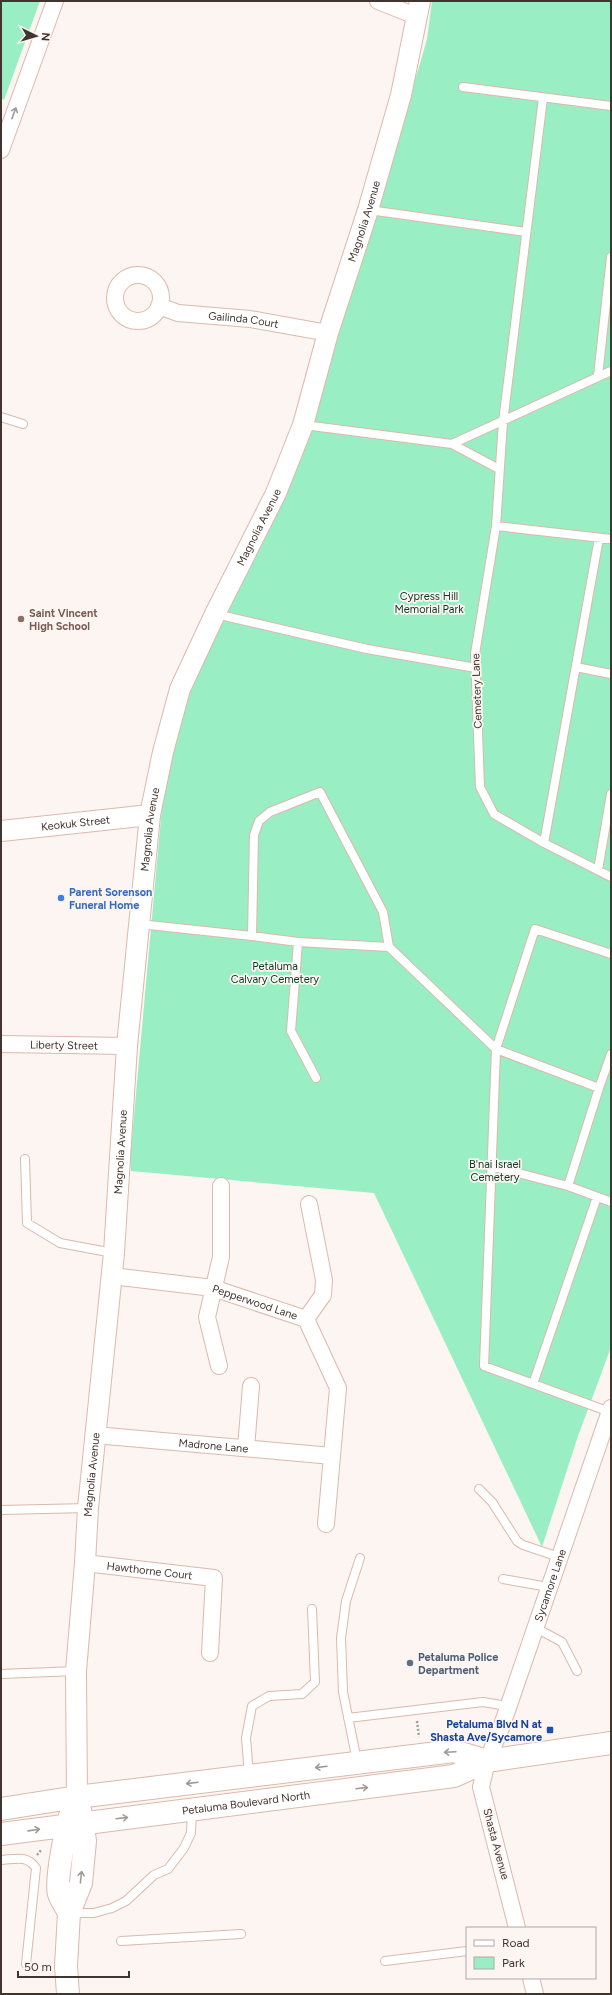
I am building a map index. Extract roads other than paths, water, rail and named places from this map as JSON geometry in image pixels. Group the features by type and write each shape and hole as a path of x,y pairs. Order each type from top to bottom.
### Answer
{"main road":[{"name":"Petaluma Boulevard North","path":"1,1834 454,1776 487,1760 611,1743"},
{"name":"Petaluma Boulevard North","path":"1,1809 77,1797 454,1751 487,1760"},
{"path":"68,1994 66,1966 69,1913 81,1884 85,1841 75,1825 77,1797"}],"street":[{"path":"1,150 55,1"},
{"path":"378,1 419,9"},
{"name":"Magnolia Avenue","path":"77,1797 76,1671 88,1508 112,1276 127,1046 150,815 163,752 180,689 215,614 276,493 303,425 328,333 368,210 401,94 419,9"},
{"name":"Gailinda Court","path":"159,306 178,313 250,319 328,333"},
{"name":"Keokuk Street","path":"1,831 150,815"},
{"name":"Liberty Street","path":"1,1044 127,1046"},
{"path":"219,1366 207,1317 221,1258 221,1186"},
{"path":"306,1319 323,1295 324,1280 309,1204"},
{"name":"Pepperwood Lane","path":"112,1276 213,1288 306,1319 338,1388 326,1524"},
{"path":"246,1448 251,1386"},
{"name":"Sycamore Lane","path":"487,1760 610,1410"},
{"name":"Madrone Lane","path":"95,1435 332,1456"},
{"name":"Hawthorne Court","path":"85,1564 214,1578 210,1653"},
{"name":"Shasta Avenue","path":"487,1760 481,1787 517,1927"},
{"path":"530,1979 535,1994"}],"lane":[{"path":"463,87 611,106"},
{"name":"Cemetery Lane","path":"543,98 503,422 496,526 475,654 480,787 494,814 544,843 611,877"},
{"path":"368,210 526,232"},
{"path":"598,376 611,257"},
{"path":"452,444 503,422 611,371"},
{"path":"1,417 23,424"},
{"path":"303,425 452,444 499,469"},
{"path":"496,526 611,539"},
{"path":"544,843 599,538"},
{"path":"215,614 367,649 476,668"},
{"path":"576,667 611,674"},
{"path":"252,936 254,835 259,821 270,812 320,792 384,912 389,947 496,1049 599,1088"},
{"path":"598,870 611,794"},
{"path":"139,924 298,942 389,947"},
{"path":"610,1410 484,1366 496,1049 535,929 611,954"},
{"path":"298,942 291,1031 316,1078"},
{"path":"568,1186 611,1054"},
{"path":"26,1159 27,1223 60,1243 114,1253"},
{"path":"491,1166 568,1186 611,1202"},
{"path":"533,1384 597,1197"},
{"path":"479,1489 492,1502 517,1541 523,1546 559,1557"},
{"path":"1,1510 88,1508"},
{"path":"357,1762 343,1692 341,1638 346,1601 360,1558"},
{"path":"503,1579 548,1587"},
{"path":"249,1776 246,1738 252,1706 268,1696 302,1694 315,1682 312,1609"},
{"path":"534,1627 562,1642 577,1671"},
{"path":"1,1674 76,1671"},
{"path":"348,1718 483,1702 507,1706"},
{"path":"69,1913 94,1913 112,1908 126,1901 154,1875 168,1869 184,1848 191,1833 192,1809"},
{"path":"1,1860 25,1858 32,1862 36,1868 26,1964"},
{"path":"121,1941 242,1934"},
{"path":"385,1961 466,1951"}],"place":[{"name":"Saint Vincent High School","path":"21,619"},
{"name":"Parent Sorenson Funeral Home","path":"61,898"},
{"name":"Petaluma Police Department","path":"410,1663"},
{"name":"Petaluma Blvd N at Shasta Ave/Sycamore","path":"550,1730"}],"park label":[{"name":"Cypress Hill Memorial Park","path":"429,602"},
{"name":"Petaluma Calvary Cemetery","path":"275,972"},
{"name":"B'nai Israel Cemetery","path":"495,1170"}]}
